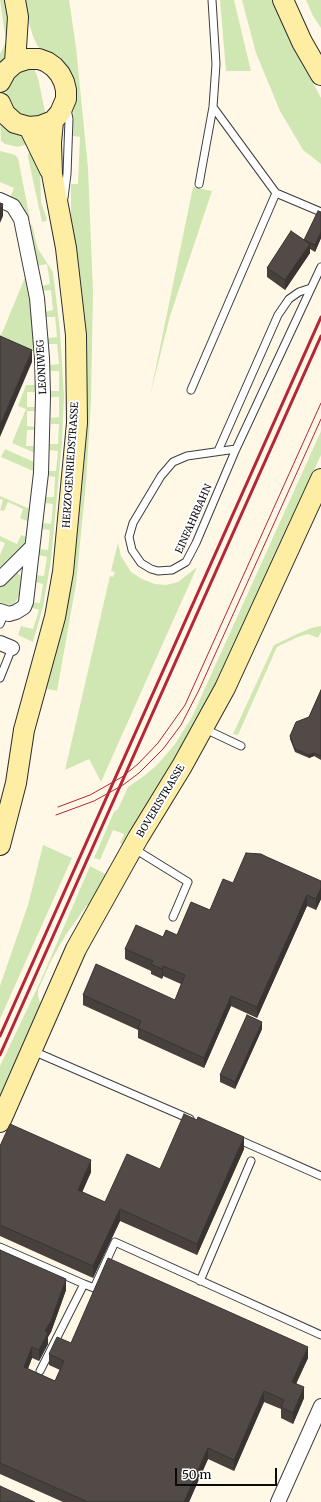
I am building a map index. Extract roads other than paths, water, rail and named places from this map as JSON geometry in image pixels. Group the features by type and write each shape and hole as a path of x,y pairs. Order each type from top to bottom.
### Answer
{"street":[{"path":"283,0 302,42 321,75"},
{"path":"16,8 39,59"},
{"path":"15,63 16,8"},
{"path":"0,82 6,71 15,63 27,59 39,59 51,64 60,74 66,90 66,99"},
{"name":"HERZOGENRIEDSTRASSE","path":"0,790 24,730 55,617 63,572 77,423 76,335 62,218 52,174 51,143 53,121 60,113 66,99"},
{"path":"1,108 15,123 29,127 40,126 53,121"},
{"name":"HERZOGENRIEDSTRASSE","path":"29,127 52,174"},
{"name":"LEONIWEG","path":"0,200 13,206 21,219 37,298 42,358 43,396 41,473 26,602 24,607 16,612 2,616"},
{"name":"BOVERISTRASSE","path":"0,1122 76,949 132,848 225,688 321,479"},
{"path":"0,579 32,546"},
{"name":"HERZOGENRIEDSTRASSE","path":"0,846 16,783 24,730"},
{"path":"278,1502 321,1406"}],"lane":[{"path":"198,184 213,107 216,64 212,0"},
{"path":"62,218 67,174 69,119 66,99"},
{"path":"213,107 276,193 321,212"},
{"path":"191,390 276,193"},
{"name":"EINFAHRBAHN","path":"236,449 187,456 173,462 161,476 133,524 129,538 132,550 141,563 150,569 158,571 172,570 186,562 196,543 236,449 321,267"},
{"path":"218,451 278,315 289,299 299,292 311,288"},
{"path":"0,678 6,646"},
{"path":"203,728 241,746"},
{"path":"132,848 188,882 173,917"},
{"path":"32,1051 196,1122"},
{"path":"228,1135 321,1176"},
{"path":"200,1281 251,1160"},
{"path":"0,1247 94,1288 114,1242 321,1335"},
{"path":"40,1371 84,1284"}],"tram line":[{"path":"58,807 90,795 122,777 138,764 158,743 185,705 321,403"},
{"path":"56,815 94,801 123,785 139,773 163,749 181,725 199,690 321,419"}],"railway":[{"path":"0,1036 321,317"},
{"path":"0,1055 321,336"}]}
